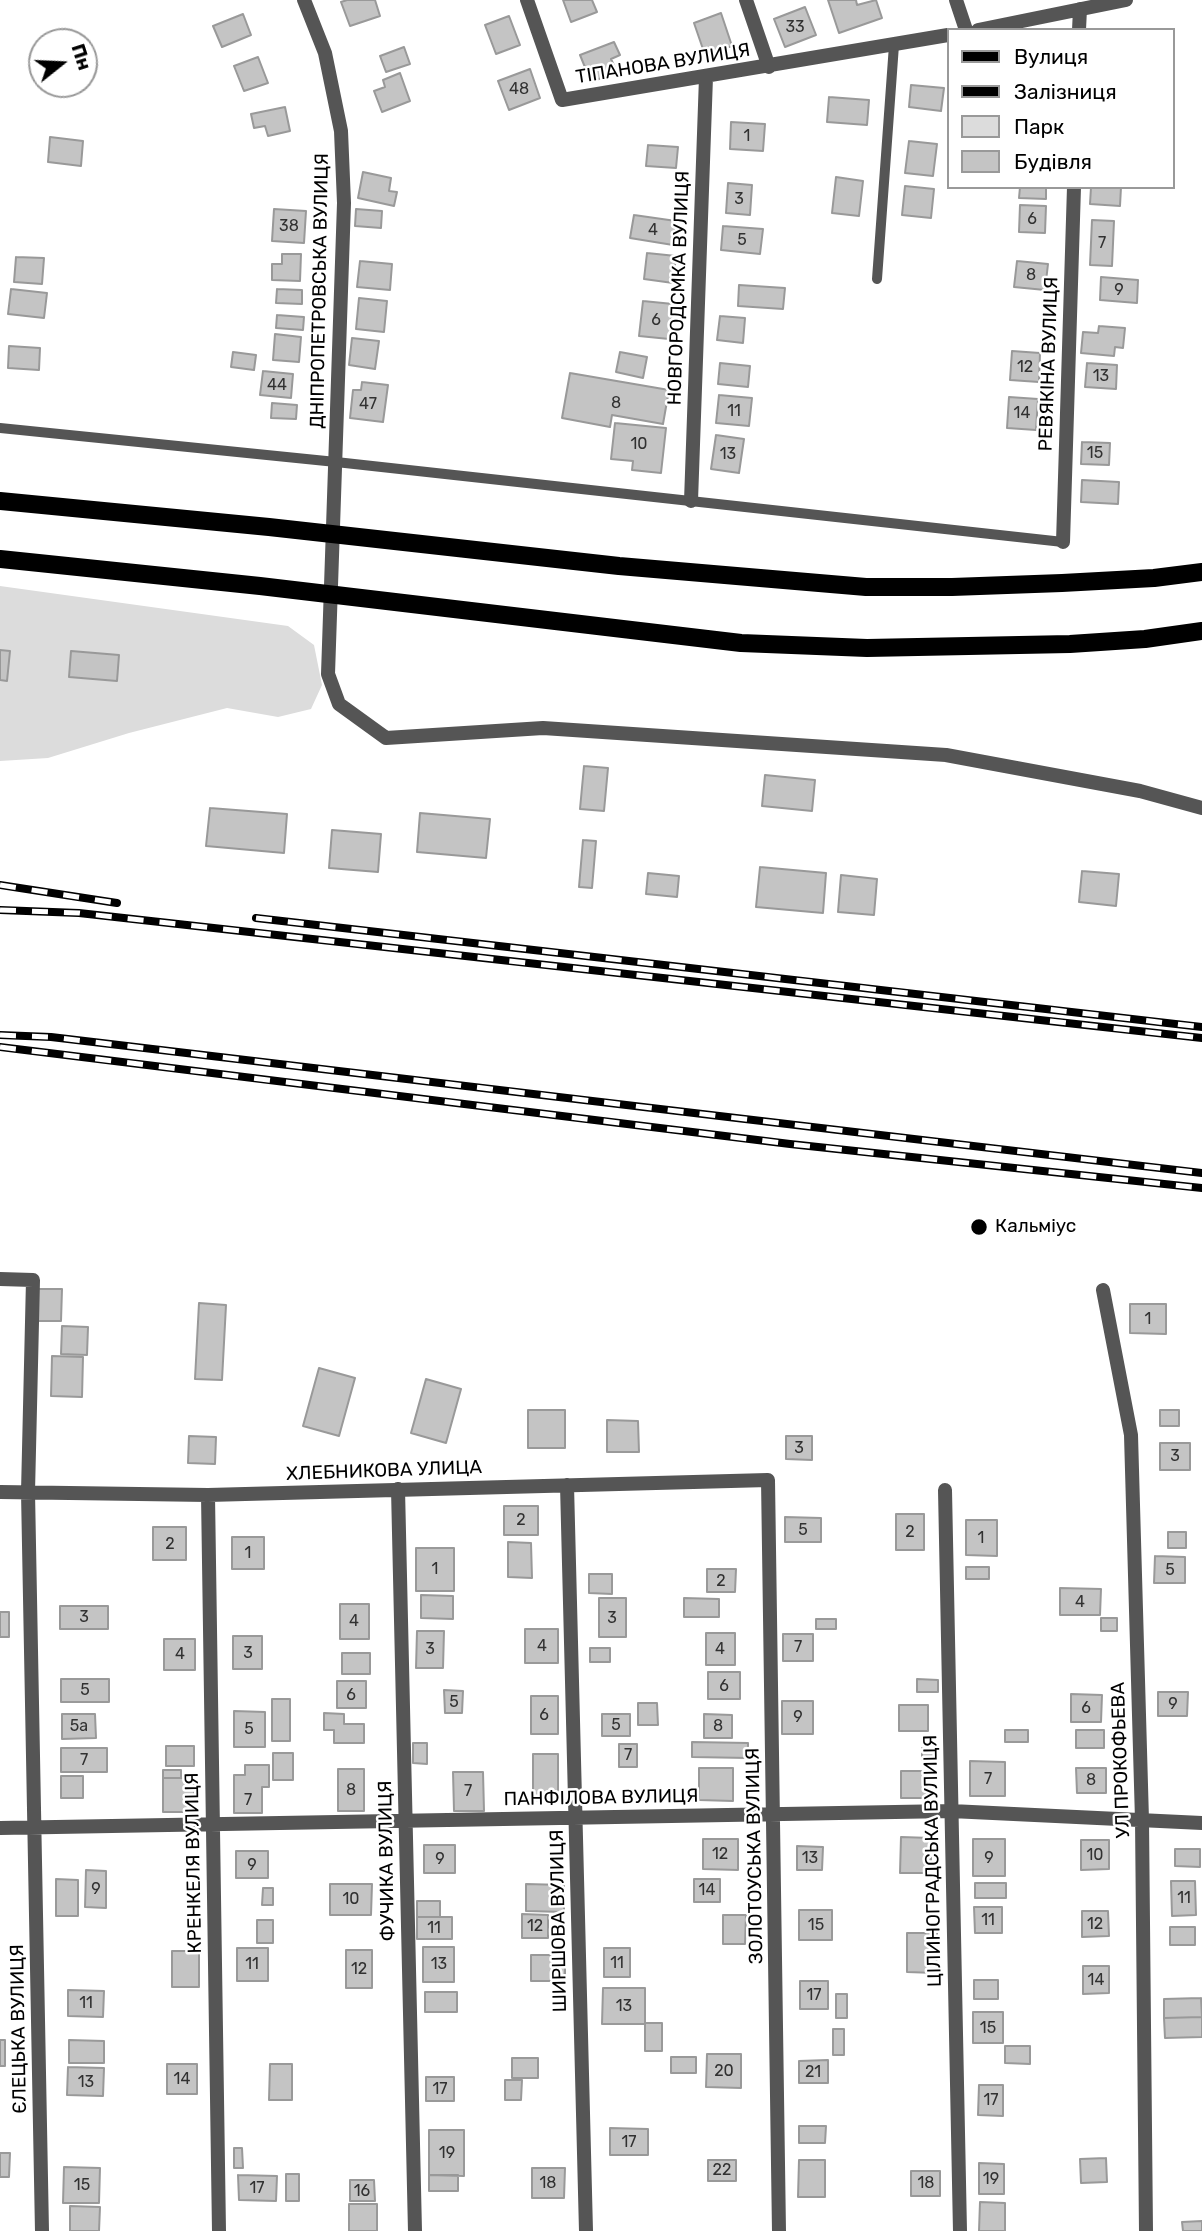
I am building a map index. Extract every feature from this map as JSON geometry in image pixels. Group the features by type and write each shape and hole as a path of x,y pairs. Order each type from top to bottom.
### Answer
{"main road":[{"path":"0,501 269,527 619,566 866,587 1062,583 1154,578 1202,572"},
{"path":"0,559 260,586 741,643 955,647 1070,644 1145,639 1202,631"}],"street":[{"name":"ДНІПРОПЕТРОВСЬКА ВУЛИЦЯ","path":"304,0 325,53 341,131 344,203 328,674 339,705 386,738 543,728 946,755 1140,791 1202,808"},
{"name":"ТІПАНОВА ВУЛИЦЯ","path":"527,0 562,100 946,35"},
{"name":"ТІПАНОВА ВУЛИЦЯ","path":"746,0 769,67"},
{"path":"956,0 965,28"},
{"path":"988,28 1126,0"},
{"path":"1079,28 1080,9"},
{"name":"НОВГОРОДСMКА ВУЛИЦЯ","path":"691,501 706,77"},
{"name":"РЕВЯКIНА ВУЛИЦЯ","path":"1063,542 1074,189"},
{"name":"ЄЛЕЦЬКА ВУЛИЦЯ","path":"0,1279 33,1280 28,1492 42,2231"},
{"name":"УЛ ПРОКОФЬЕВА","path":"1103,1290 1131,1435 1142,1820 1146,2231"},
{"name":"ХЛЕБНИКОВА УЛИЦА","path":"0,1492 208,1495 768,1480"},
{"name":"ЗОЛОТОУСЬКА ВУЛИЦЯ","path":"768,1480 779,2231"},
{"name":"ШИРШОВА ВУЛИЦЯ","path":"567,1485 586,2231"},
{"name":"ФУЧИКА ВУЛИЦЯ","path":"398,1489 415,2231"},
{"name":"ЦІЛИНОГРАДСЬКА ВУЛИЦЯ","path":"945,1490 960,2231"},
{"name":"КРЕНКЕЛЯ ВУЛИЦЯ","path":"208,1495 219,2231"},
{"name":"ПАНФІЛОВА ВУЛИЦЯ","path":"0,1828 951,1811 1202,1823"}],"lane":[{"path":"877,279 894,45"},
{"path":"0,428 1063,542"}],"green space":[{"path":"0,586 288,626 314,645 322,685 311,709 278,717 227,708 129,733 48,758 0,761"}],"building":[{"path":"375,0 380,16 350,26 341,2"},
{"path":"563,0 592,0 597,12 571,22"},
{"path":"828,0 856,0 857,5 876,0 882,18 839,33"},
{"path":"805,7 816,35 785,47 774,19"},
{"path":"721,13 732,46 705,55 694,23"},
{"path":"243,14 251,35 222,47 213,26"},
{"path":"509,16 520,45 496,54 485,25"},
{"path":"614,42 620,55 611,59 617,72 591,82 580,55"},
{"path":"404,47 410,64 386,72 380,56"},
{"path":"258,57 268,83 244,91 234,66"},
{"path":"530,69 540,98 509,110 498,81"},
{"path":"400,73 410,101 382,112 374,91 385,87 383,80"},
{"path":"911,85 944,88 941,111 909,107"},
{"path":"829,97 869,100 867,125 827,122"},
{"path":"285,107 290,131 268,136 265,126 254,128 251,114"},
{"path":"731,122 765,124 763,151 730,149"},
{"path":"50,137 83,141 81,166 48,162"},
{"path":"909,141 937,144 933,176 905,173"},
{"path":"648,145 678,147 676,168 646,166"},
{"path":"363,172 391,178 389,191 397,192 394,206 358,198"},
{"path":"836,177 863,181 859,216 832,213"},
{"path":"728,183 752,185 750,215 726,213"},
{"path":"905,186 934,189 931,218 902,215"},
{"path":"1020,189 1046,189 1046,199 1019,198"},
{"path":"1091,189 1121,189 1120,206 1090,204"},
{"path":"1020,205 1046,206 1045,233 1019,232"},
{"path":"274,209 306,211 304,243 272,241"},
{"path":"356,209 382,211 381,228 355,226"},
{"path":"634,215 676,221 673,245 630,238"},
{"path":"1092,220 1114,221 1112,266 1090,265"},
{"path":"723,226 763,229 760,254 721,250"},
{"path":"647,253 676,256 673,283 644,279"},
{"path":"282,254 301,254 300,281 272,280 272,264 282,264"},
{"path":"16,257 44,258 42,284 14,282"},
{"path":"360,261 392,264 390,290 357,287"},
{"path":"1017,261 1048,264 1045,290 1014,287"},
{"path":"1101,277 1138,280 1137,303 1100,300"},
{"path":"739,285 785,288 783,309 738,306"},
{"path":"11,289 47,293 44,318 8,314"},
{"path":"277,289 302,290 302,304 276,303"},
{"path":"359,298 387,301 384,332 356,329"},
{"path":"643,301 673,304 669,339 639,336"},
{"path":"277,315 304,317 303,330 276,328"},
{"path":"720,316 745,318 743,343 717,340"},
{"path":"1099,326 1125,328 1123,348 1115,347 1114,356 1081,353 1083,332 1098,333"},
{"path":"275,334 301,337 299,362 273,360"},
{"path":"352,338 379,341 375,369 349,365"},
{"path":"9,346 40,348 39,370 8,368"},
{"path":"1012,351 1040,353 1039,382 1010,380"},
{"path":"233,352 256,355 254,370 231,367"},
{"path":"620,352 647,357 643,378 616,372"},
{"path":"720,363 750,366 748,387 718,384"},
{"path":"1087,363 1117,365 1116,389 1085,387"},
{"path":"263,371 293,374 291,398 260,395"},
{"path":"570,373 669,390 663,424 612,415 610,427 562,418"},
{"path":"362,382 388,385 383,422 350,418 353,390 361,390"},
{"path":"719,395 752,398 749,426 716,423"},
{"path":"1009,397 1038,399 1036,430 1007,428"},
{"path":"272,403 297,405 296,419 271,418"},
{"path":"615,423 666,428 661,473 632,470 633,461 611,459"},
{"path":"716,435 744,439 739,473 711,469"},
{"path":"1082,442 1110,443 1109,465 1081,464"},
{"path":"1082,480 1119,482 1118,504 1081,502"},
{"path":"0,650 10,651 7,681 0,680"},
{"path":"71,651 119,655 117,681 69,677"},
{"path":"584,766 608,768 604,811 580,809"},
{"path":"765,775 815,780 812,811 762,806"},
{"path":"210,808 287,814 284,853 206,846"},
{"path":"420,813 490,819 486,858 417,852"},
{"path":"332,830 381,834 378,872 329,868"},
{"path":"583,840 596,841 592,888 579,887"},
{"path":"760,867 826,873 823,913 756,907"},
{"path":"1082,871 1119,874 1116,906 1079,902"},
{"path":"648,873 679,876 677,897 646,894"},
{"path":"841,875 877,879 874,915 838,912"},
{"path":"37,1289 62,1289 61,1321 36,1321"},
{"path":"199,1303 226,1305 222,1380 195,1379"},
{"path":"1130,1304 1166,1304 1166,1334 1130,1333"},
{"path":"62,1326 88,1327 87,1355 61,1354"},
{"path":"52,1356 83,1357 82,1397 51,1396"},
{"path":"319,1368 355,1378 339,1436 303,1426"},
{"path":"426,1379 461,1389 446,1443 411,1433"},
{"path":"528,1410 565,1410 565,1448 528,1448"},
{"path":"1160,1410 1179,1410 1179,1426 1160,1426"},
{"path":"607,1420 638,1421 639,1452 607,1452"},
{"path":"189,1436 216,1437 215,1464 188,1463"},
{"path":"786,1436 812,1436 812,1460 786,1459"},
{"path":"1160,1443 1190,1443 1190,1470 1160,1470"},
{"path":"504,1506 538,1506 538,1535 504,1535"},
{"path":"896,1514 924,1514 924,1550 896,1550"},
{"path":"785,1517 821,1518 821,1542 785,1542"},
{"path":"966,1520 997,1520 997,1556 966,1555"},
{"path":"153,1527 186,1527 186,1560 153,1560"},
{"path":"1168,1532 1186,1532 1186,1548 1168,1548"},
{"path":"232,1537 264,1537 264,1569 232,1569"},
{"path":"508,1542 531,1543 532,1578 508,1577"},
{"path":"416,1548 454,1548 454,1591 416,1591"},
{"path":"1155,1556 1185,1557 1185,1583 1154,1583"},
{"path":"966,1567 989,1567 989,1579 966,1579"},
{"path":"707,1569 736,1569 735,1592 707,1592"},
{"path":"589,1574 612,1574 612,1594 589,1593"},
{"path":"1060,1588 1101,1589 1100,1615 1060,1615"},
{"path":"421,1595 453,1596 453,1619 421,1618"},
{"path":"599,1598 626,1598 626,1637 599,1637"},
{"path":"684,1598 719,1599 719,1617 684,1617"},
{"path":"340,1604 369,1604 369,1639 340,1639"},
{"path":"60,1606 108,1606 108,1629 60,1629"},
{"path":"0,1612 9,1612 9,1637 0,1637"},
{"path":"1101,1618 1117,1618 1117,1631 1101,1631"},
{"path":"816,1619 836,1619 836,1629 816,1629"},
{"path":"525,1629 558,1629 558,1663 525,1663"},
{"path":"417,1631 444,1631 443,1668 416,1668"},
{"path":"706,1633 735,1633 735,1665 706,1665"},
{"path":"783,1634 813,1634 813,1661 783,1661"},
{"path":"233,1636 262,1636 262,1669 233,1669"},
{"path":"164,1639 195,1639 195,1670 164,1670"},
{"path":"590,1648 610,1648 610,1662 590,1662"},
{"path":"342,1653 370,1653 370,1674 342,1674"},
{"path":"708,1672 740,1672 740,1699 708,1699"},
{"path":"61,1679 109,1679 109,1702 61,1702"},
{"path":"917,1679 938,1680 938,1692 917,1692"},
{"path":"337,1681 366,1681 366,1708 337,1708"},
{"path":"444,1690 463,1691 462,1713 445,1713"},
{"path":"1158,1692 1188,1692 1187,1716 1158,1716"},
{"path":"1071,1694 1102,1695 1101,1722 1071,1722"},
{"path":"531,1696 558,1696 558,1734 531,1734"},
{"path":"272,1699 290,1699 290,1741 272,1741"},
{"path":"782,1701 813,1701 813,1734 782,1734"},
{"path":"638,1703 657,1703 658,1725 638,1725"},
{"path":"899,1705 928,1705 928,1731 899,1731"},
{"path":"234,1711 265,1712 265,1747 234,1747"},
{"path":"324,1713 344,1714 344,1724 364,1724 364,1743 334,1743 334,1730 324,1730"},
{"path":"62,1714 95,1714 96,1738 62,1739"},
{"path":"602,1714 630,1714 630,1736 602,1736"},
{"path":"704,1714 732,1715 732,1738 704,1738"},
{"path":"1005,1730 1028,1730 1028,1742 1005,1742"},
{"path":"1076,1730 1104,1730 1104,1748 1076,1748"},
{"path":"692,1742 748,1743 748,1758 692,1757"},
{"path":"413,1743 427,1743 427,1764 413,1763"},
{"path":"619,1744 637,1744 637,1767 619,1767"},
{"path":"166,1746 194,1746 194,1766 166,1766"},
{"path":"61,1748 107,1748 107,1772 61,1772"},
{"path":"922,1748 937,1748 937,1760 922,1760"},
{"path":"273,1753 293,1753 293,1780 273,1780"},
{"path":"533,1754 558,1754 558,1801 533,1800"},
{"path":"970,1761 1005,1762 1005,1796 970,1796"},
{"path":"245,1765 269,1765 269,1787 262,1787 262,1813 234,1813 234,1775 245,1775"},
{"path":"699,1768 733,1768 733,1801 699,1800"},
{"path":"1076,1768 1106,1768 1106,1793 1077,1793"},
{"path":"338,1769 364,1769 364,1811 338,1811"},
{"path":"163,1770 181,1770 181,1778 163,1778"},
{"path":"901,1771 926,1771 926,1798 901,1798"},
{"path":"453,1772 483,1772 484,1811 454,1811"},
{"path":"61,1776 83,1776 83,1798 61,1798"},
{"path":"163,1778 194,1778 194,1812 163,1812"},
{"path":"901,1837 931,1838 931,1873 900,1873"},
{"path":"703,1839 738,1839 738,1870 703,1869"},
{"path":"973,1839 1005,1839 1005,1876 973,1876"},
{"path":"1081,1840 1109,1840 1109,1869 1081,1870"},
{"path":"424,1845 455,1845 455,1873 424,1873"},
{"path":"797,1846 823,1847 822,1870 797,1870"},
{"path":"1175,1849 1200,1849 1200,1867 1175,1866"},
{"path":"236,1851 268,1851 268,1878 236,1878"},
{"path":"86,1870 106,1871 106,1908 85,1907"},
{"path":"56,1879 78,1880 78,1916 56,1916"},
{"path":"694,1879 720,1879 720,1902 694,1902"},
{"path":"1171,1881 1195,1881 1196,1915 1172,1916"},
{"path":"975,1883 1006,1883 1006,1898 975,1898"},
{"path":"330,1884 372,1884 371,1915 330,1915"},
{"path":"526,1884 564,1885 564,1912 526,1911"},
{"path":"263,1888 273,1888 273,1905 262,1905"},
{"path":"417,1901 440,1901 440,1917 417,1917"},
{"path":"974,1907 1002,1907 1002,1933 975,1933"},
{"path":"799,1910 832,1910 832,1940 799,1940"},
{"path":"1082,1911 1108,1911 1109,1936 1082,1937"},
{"path":"522,1914 548,1915 548,1938 522,1938"},
{"path":"723,1915 746,1915 745,1944 723,1944"},
{"path":"417,1917 452,1917 452,1939 417,1939"},
{"path":"257,1920 273,1920 273,1943 257,1943"},
{"path":"1170,1927 1195,1927 1195,1945 1170,1945"},
{"path":"907,1933 937,1933 936,1973 907,1972"},
{"path":"423,1947 454,1947 454,1982 423,1982"},
{"path":"237,1948 268,1948 268,1981 237,1981"},
{"path":"604,1948 630,1948 630,1977 604,1977"},
{"path":"346,1950 372,1950 372,1988 346,1988"},
{"path":"172,1951 199,1951 199,1987 172,1987"},
{"path":"531,1955 565,1955 565,1981 531,1981"},
{"path":"1083,1966 1109,1966 1109,1993 1083,1994"},
{"path":"974,1980 998,1980 998,1999 974,1999"},
{"path":"800,1981 828,1981 828,2009 800,2009"},
{"path":"603,1988 645,1988 645,2024 602,2024"},
{"path":"68,1990 104,1991 103,2017 68,2016"},
{"path":"425,1992 457,1992 457,2012 425,2012"},
{"path":"836,1994 847,1994 847,2018 836,2018"},
{"path":"1201,1998 1202,2017 1164,2018 1164,1999"},
{"path":"973,2012 1003,2012 1003,2043 973,2043"},
{"path":"1202,2017 1202,2037 1165,2038 1164,2018"},
{"path":"645,2023 662,2023 662,2051 645,2051"},
{"path":"833,2029 844,2029 844,2055 833,2055"},
{"path":"0,2040 5,2040 5,2066 0,2066"},
{"path":"69,2040 104,2041 104,2063 69,2063"},
{"path":"1005,2046 1030,2046 1030,2064 1005,2063"},
{"path":"707,2054 741,2054 741,2088 706,2087"},
{"path":"671,2057 696,2057 696,2073 671,2073"},
{"path":"512,2058 538,2058 538,2078 512,2078"},
{"path":"828,2060 828,2083 799,2083 799,2061"},
{"path":"167,2064 197,2064 197,2094 167,2094"},
{"path":"270,2064 292,2064 292,2100 269,2100"},
{"path":"68,2067 104,2068 103,2096 67,2095"},
{"path":"426,2077 454,2077 454,2101 426,2101"},
{"path":"505,2080 522,2080 521,2100 505,2100"},
{"path":"979,2085 1003,2085 1003,2116 978,2115"},
{"path":"799,2126 826,2126 825,2143 799,2143"},
{"path":"610,2128 648,2129 648,2155 610,2155"},
{"path":"429,2130 464,2130 464,2176 429,2175"},
{"path":"234,2148 242,2148 243,2168 234,2168"},
{"path":"0,2153 10,2153 9,2177 0,2177"},
{"path":"1106,2158 1107,2182 1081,2183 1080,2159"},
{"path":"708,2160 736,2160 736,2181 708,2181"},
{"path":"799,2160 825,2160 825,2197 798,2197"},
{"path":"979,2163 1004,2164 1004,2194 979,2194"},
{"path":"64,2167 100,2168 99,2203 63,2203"},
{"path":"532,2168 565,2168 564,2198 532,2198"},
{"path":"911,2171 940,2171 940,2196 911,2196"},
{"path":"286,2174 299,2174 299,2201 286,2201"},
{"path":"238,2175 277,2176 276,2201 239,2200"},
{"path":"429,2175 458,2175 458,2191 429,2191"},
{"path":"350,2180 374,2180 375,2201 350,2201"},
{"path":"980,2202 1005,2203 1005,2231 979,2231"},
{"path":"349,2204 377,2204 377,2231 349,2231"},
{"path":"70,2206 100,2207 99,2231 70,2231"},
{"path":"1202,2221 1202,2231 1183,2231 1182,2222"}],"railway":[{"path":"0,885 117,903"},
{"path":"0,910 79,913 1202,1038"},
{"path":"256,918 1202,1027"},
{"path":"0,1035 51,1037 1202,1173"},
{"path":"0,1047 790,1144 1202,1188"}],"place":[{"name":"Кальміус","path":"979,1227"}]}
